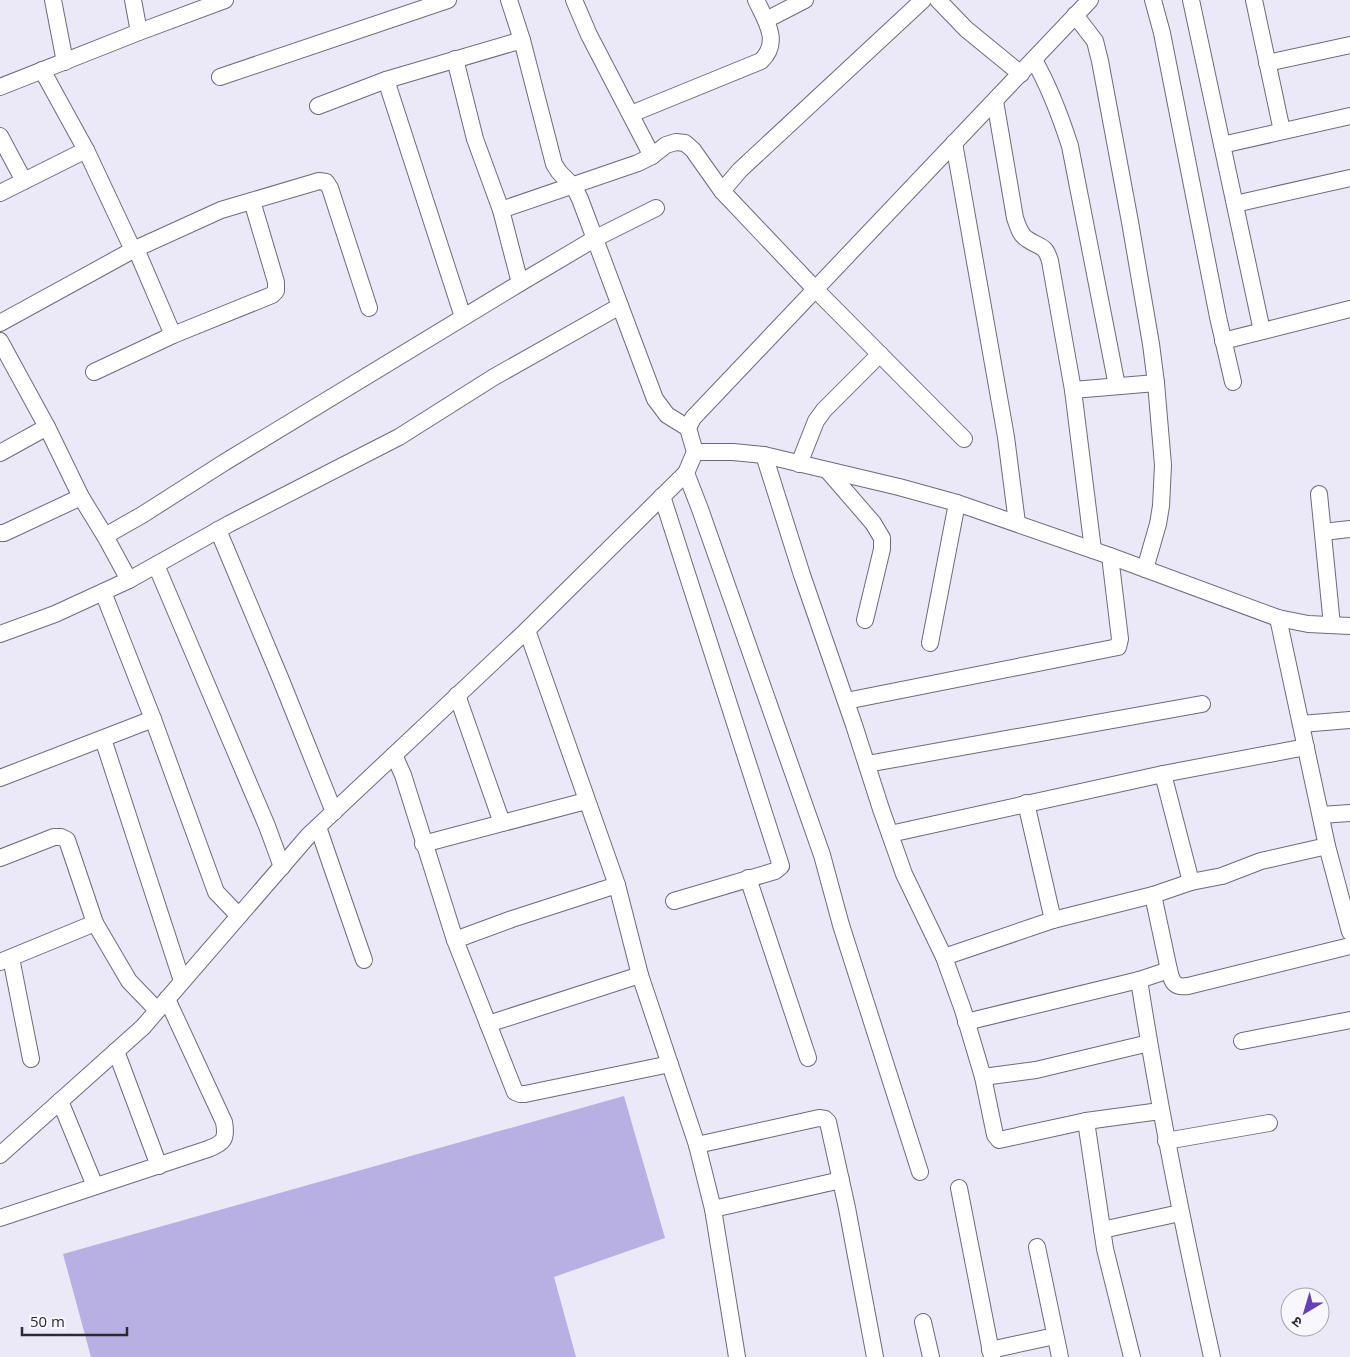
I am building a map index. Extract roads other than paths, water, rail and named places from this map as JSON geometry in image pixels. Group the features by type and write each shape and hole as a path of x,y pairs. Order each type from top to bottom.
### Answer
{"street":[{"path":"53,0 65,62"},
{"path":"133,0 139,32"},
{"path":"0,87 225,0"},
{"path":"220,77 448,0"},
{"path":"0,1156 143,1027 318,827 527,630 686,473 695,452 688,428 667,415 655,399 596,238 574,186 559,172 554,164 522,40 509,0"},
{"path":"574,0 589,35 652,156"},
{"path":"631,114 761,61 767,56 772,44 770,30 756,0"},
{"path":"766,20 805,0"},
{"path":"722,191 740,170 923,0"},
{"path":"938,0 966,29 1021,74"},
{"path":"688,428 693,418 1090,0"},
{"path":"1153,0 1162,33 1223,341 1234,382"},
{"path":"1190,0 1262,331"},
{"path":"1254,0 1282,131"},
{"path":"1075,16 1095,41 1100,61 1132,231 1156,383 1163,465 1162,506 1145,569"},
{"path":"318,106 386,80 522,40"},
{"path":"1267,63 1350,45"},
{"path":"455,59 475,139 501,210 520,283"},
{"path":"1034,60 1047,83 1070,146 1118,386"},
{"path":"42,70 86,150 135,250 173,335"},
{"path":"386,80 463,317"},
{"path":"995,100 1015,218 1019,229 1028,240 1043,246 1050,261 1073,390 1093,550"},
{"path":"1222,145 1350,116"},
{"path":"0,136 24,181"},
{"path":"501,210 638,163 652,156 666,145 676,142 685,143 693,150 722,191 964,439"},
{"path":"954,143 1004,428 1017,523"},
{"path":"0,193 86,150"},
{"path":"1235,204 1350,178"},
{"path":"0,323 135,250 221,210 315,182 326,182 330,188 369,308"},
{"path":"94,372 173,335 272,295 276,291 276,282 252,201"},
{"path":"105,536 520,283 596,238 656,208"},
{"path":"0,634 55,614 129,580 218,530 399,437 494,377 620,306"},
{"path":"1223,341 1350,309"},
{"path":"0,341 47,427 81,497 129,580"},
{"path":"799,464 816,421 824,410 880,354"},
{"path":"1073,390 1156,383"},
{"path":"0,453 47,427"},
{"path":"695,452 734,452 764,455 900,487 1017,523 1278,618 1308,624 1350,626"},
{"path":"764,455 802,575 904,874 944,957 983,1077 995,1135 999,1140 1086,1121 1160,1110"},
{"path":"828,471 873,523 882,538 882,549 865,620"},
{"path":"686,473 704,518 822,855 841,925 920,1172"},
{"path":"1319,494 1332,625"},
{"path":"662,496 781,864 780,868 776,871 674,902"},
{"path":"0,533 4,533 81,497"},
{"path":"930,643 957,504"},
{"path":"1323,532 1350,529"},
{"path":"218,530 334,812"},
{"path":"846,701 1118,647 1120,640 1110,556"},
{"path":"156,565 267,826 282,866"},
{"path":"104,592 216,892 239,916"},
{"path":"1278,618 1327,846 1350,932"},
{"path":"527,630 616,886 640,975 697,1145 713,1209 737,1357"},
{"path":"457,696 502,823"},
{"path":"867,764 1202,704"},
{"path":"0,778 153,719"},
{"path":"1301,724 1350,720"},
{"path":"103,739 182,981"},
{"path":"890,834 1163,774 1306,747"},
{"path":"394,755 403,775 454,940 513,1087 520,1094 670,1064"},
{"path":"1163,774 1191,882"},
{"path":"423,844 586,801"},
{"path":"1026,804 1053,920"},
{"path":"1321,815 1350,812"},
{"path":"318,827 364,960"},
{"path":"0,858 54,837 61,837 67,840 95,922 129,981 162,1004 224,1122 226,1133 220,1144 0,1218"},
{"path":"944,957 1053,920 1153,896 1191,882 1222,876 1262,861 1327,846"},
{"path":"748,878 808,1058"},
{"path":"454,940 512,919 616,886"},
{"path":"1153,896 1172,983 1181,987 1350,946"},
{"path":"31,1059 5,960 95,922"},
{"path":"966,1022 1139,980 1169,970"},
{"path":"488,1024 640,975"},
{"path":"1139,980 1166,1141 1212,1357"},
{"path":"1242,1041 1350,1020"},
{"path":"983,1077 1036,1070 1149,1043"},
{"path":"116,1051 159,1166"},
{"path":"60,1101 95,1186"},
{"path":"697,1145 822,1117 828,1122 875,1357"},
{"path":"1086,1121 1105,1249 1132,1357"},
{"path":"1166,1141 1270,1123"},
{"path":"713,1209 841,1180"},
{"path":"959,1188 991,1354 1056,1336"},
{"path":"1102,1230 1180,1213"},
{"path":"1037,1247 1060,1357"},
{"path":"923,1322 931,1357"}]}
